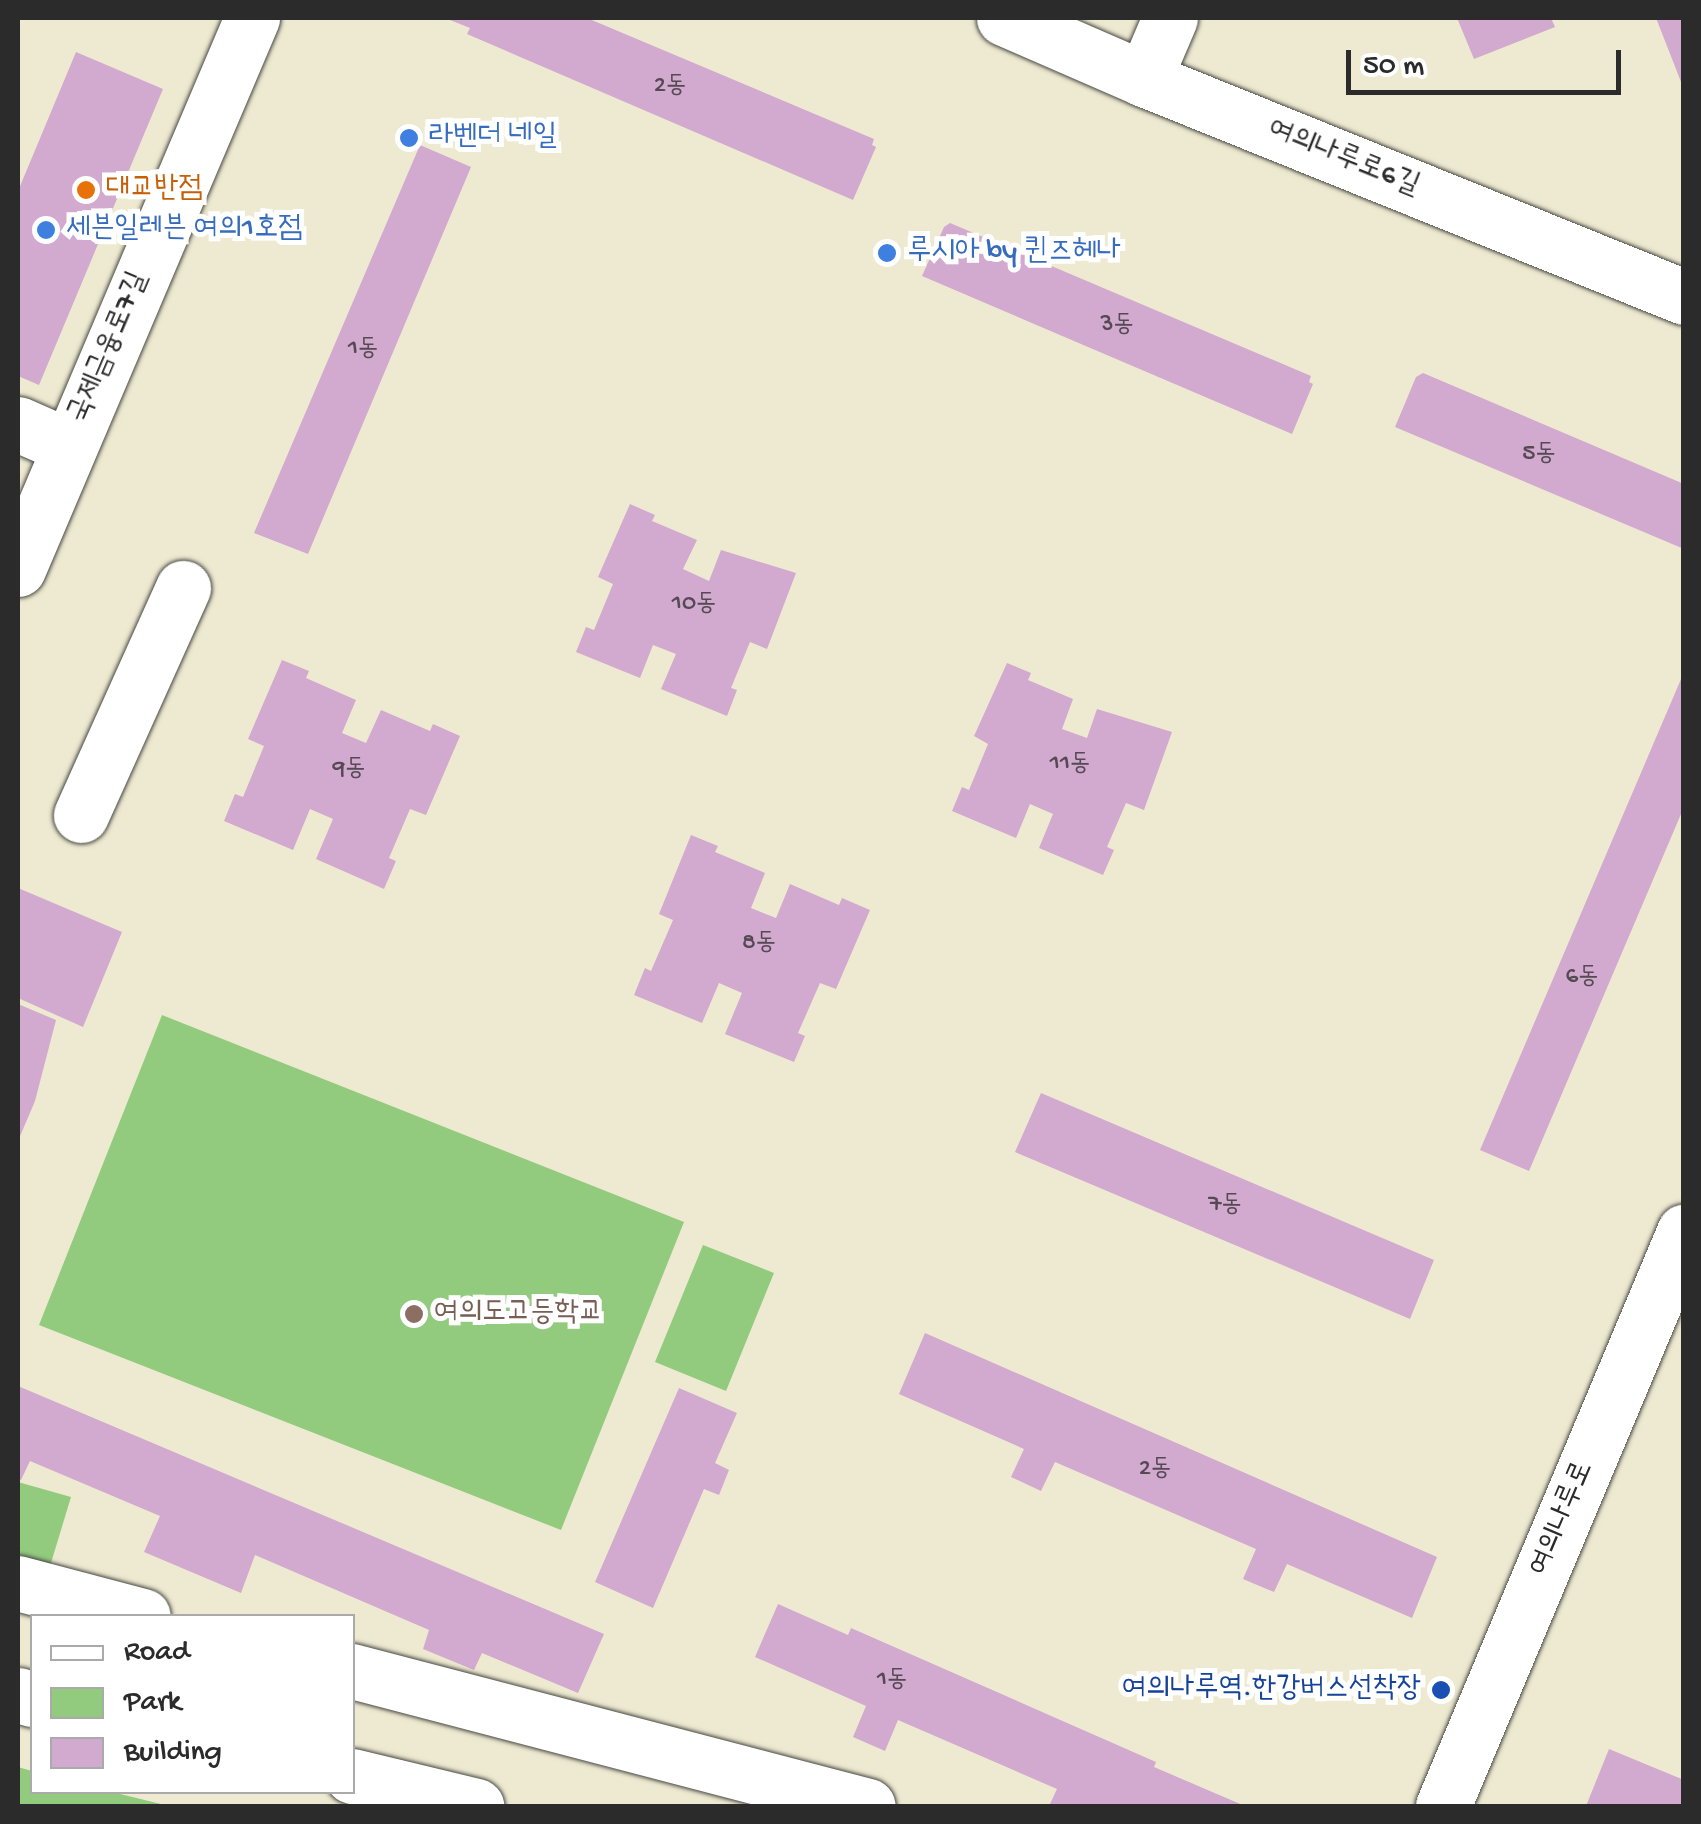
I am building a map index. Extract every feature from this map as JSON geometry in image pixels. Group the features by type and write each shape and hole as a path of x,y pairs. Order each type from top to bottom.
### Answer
{"street":[{"name":"국제금융로7길","path":"18,569 252,18"},
{"name":"여의나루로6길","path":"1004,18 1144,79 1684,297"},
{"path":"1144,79 1170,18"},
{"path":"18,424 68,446"},
{"path":"80,815 183,588"},
{"name":"여의나루로","path":"1443,1806 1684,1232"},
{"path":"18,1584 135,1614"},
{"path":"355,1672 868,1806"},
{"path":"355,1777 476,1806"}],"green space":[{"path":"162,1015 684,1222 561,1530 39,1325"},
{"path":"703,1245 774,1273 726,1391 655,1362"},
{"path":"18,1482 71,1497 44,1586 18,1578"},
{"path":"18,1767 30,1770 30,1794 120,1794 169,1806 18,1806"}],"building":[{"path":"445,18 587,18 874,139 872,145 876,147 853,200 467,34 470,28"},
{"path":"1457,18 1551,18 1555,27 1474,59"},
{"path":"1656,18 1684,18 1684,87 1683,87"},
{"path":"76,52 163,89 39,385 18,376 18,191"},
{"path":"420,145 471,167 308,554 254,533"},
{"path":"950,223 1311,376 1309,382 1313,384 1292,434 922,276 944,227"},
{"path":"1423,373 1684,484 1684,549 1395,427 1416,377"},
{"path":"630,504 655,515 652,521 697,540 683,569 709,581 721,550 796,573 767,649 750,642 731,688 737,690 727,716 661,689 676,654 653,645 640,678 576,652 586,627 594,630 613,584 598,577"},
{"path":"282,660 309,671 306,678 356,700 342,733 366,743 381,710 430,731 433,724 460,736 426,815 410,809 389,858 396,861 384,889 316,859 333,819 310,809 293,850 224,821 235,794 243,797 264,746 248,739"},
{"path":"1007,663 1031,673 1028,680 1073,699 1062,729 1087,738 1097,709 1172,732 1144,810 1126,803 1107,847 1114,850 1103,875 1039,848 1053,814 1030,804 1016,838 952,811 962,787 969,790 988,744 974,736"},
{"path":"1684,672 1684,807 1529,1171 1480,1150"},
{"path":"691,835 718,846 715,852 765,873 751,908 776,918 790,884 839,905 842,898 870,910 836,989 820,983 798,1033 805,1036 794,1062 725,1034 742,993 719,983 702,1023 634,995 645,968 651,971 673,920 659,914"},
{"path":"18,888 122,932 83,1027 18,998"},
{"path":"18,1004 56,1020 35,1101 18,1141"},
{"path":"1041,1093 1434,1260 1410,1319 1015,1152"},
{"path":"925,1333 1437,1557 1412,1618 1287,1564 1274,1592 1243,1579 1256,1549 1055,1462 1041,1491 1011,1477 1024,1449 899,1394"},
{"path":"18,1386 604,1634 578,1693 482,1653 474,1670 423,1649 429,1630 255,1555 241,1593 144,1552 160,1516 30,1461 21,1480 18,1479"},
{"path":"679,1388 737,1413 715,1463 729,1470 719,1495 704,1489 653,1608 595,1582"},
{"path":"778,1604 848,1635 851,1628 1156,1762 1154,1767 1245,1806 1049,1806 1057,1789 898,1720 885,1751 853,1737 866,1706 755,1657"},
{"path":"1609,1749 1684,1780 1684,1806 1586,1806"}],"place":[{"name":"라벤더 네일","path":"409,138"},
{"name":"대교반점","path":"86,190"},
{"name":"세븐일레븐 여의1호점","path":"46,230"},
{"name":"루시아 by 퀸즈헤나","path":"887,253"},
{"name":"여의도고등학교","path":"414,1314"},
{"name":"여의나루역.한강버스선착장","path":"1441,1690"}]}
